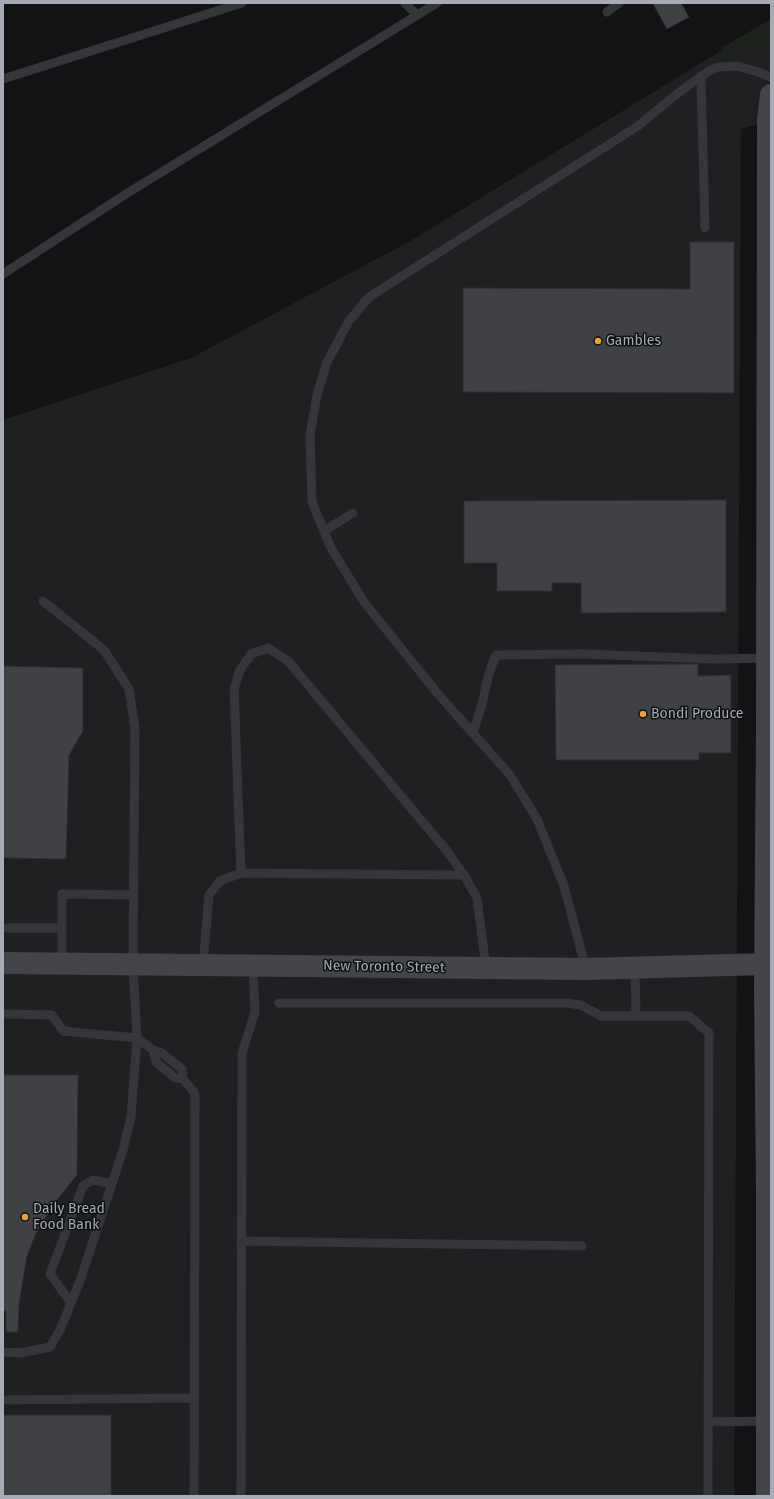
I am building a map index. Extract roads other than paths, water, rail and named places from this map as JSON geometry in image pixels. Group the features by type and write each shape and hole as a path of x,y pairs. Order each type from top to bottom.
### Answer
{"street":[{"path":"767,1496 765,964 768,120 771,95"},
{"name":"New Toronto Street","path":"3,963 586,969 765,964"}],"lane":[{"path":"3,79 242,3"},
{"path":"405,3 417,15"},
{"path":"3,274 133,190 437,3"},
{"path":"607,12 619,3"},
{"path":"586,969 564,886 537,819 510,775 438,694 364,602 330,548 312,502 310,435 317,395 327,362 349,321 369,297 638,126 702,76 718,67 728,66 744,68 771,77"},
{"path":"702,76 705,228"},
{"path":"324,531 353,513"},
{"path":"3,1352 21,1353 50,1347 60,1330 80,1281 123,1150 131,1117 137,1038 133,964 134,728 129,689 104,650 43,601"},
{"path":"241,873 234,689 240,670 251,654 268,648 288,661 446,851 464,875 477,898 486,968"},
{"path":"473,733 482,704 488,672 496,655 583,654 715,659 767,658"},
{"path":"204,965 209,895 220,882 241,873 464,875"},
{"path":"62,964 62,894 134,895"},
{"path":"3,928 62,928"},
{"path":"241,1496 242,1053 255,1012 253,966"},
{"path":"635,968 636,1016"},
{"path":"279,1003 566,1002 581,1005 601,1016 689,1016 709,1033 708,1496"},
{"path":"3,1014 52,1015 63,1031 137,1038 153,1050 162,1053 182,1069 183,1079 195,1096 194,1496"},
{"path":"71,1303 50,1274 83,1186 93,1180 112,1184"},
{"path":"241,1242 582,1246"},
{"path":"3,1400 194,1398"},
{"path":"708,1422 767,1421"}],"place":[{"name":"Gambles","path":"598,341"},
{"name":"Bondi Produce","path":"643,714"},
{"name":"Daily Bread Food Bank","path":"25,1217"}]}
